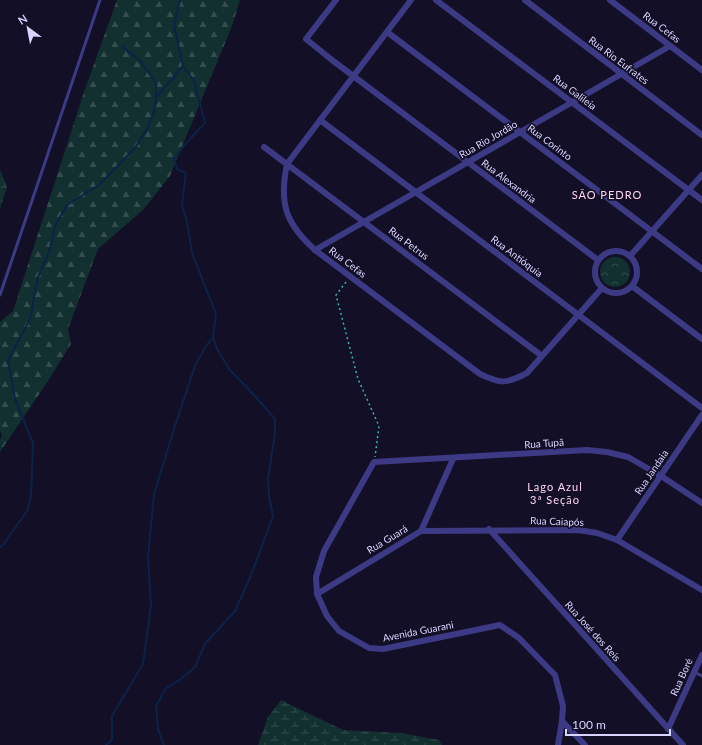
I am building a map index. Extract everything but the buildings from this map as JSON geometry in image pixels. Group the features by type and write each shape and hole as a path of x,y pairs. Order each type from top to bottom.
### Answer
{"street":[{"name":"Rua Alexandria","path":"336,0 306,40 598,260"},
{"name":"Rua Cefas","path":"411,0 287,164 283,182 284,202 290,220 301,237 315,250 480,374 495,381 512,381 527,373 602,288"},
{"name":"Rua Galileia","path":"436,0 702,200"},
{"name":"Rua Rio Eufrates","path":"525,0 702,135"},
{"name":"Rua Cefas","path":"610,0 702,70"},
{"name":"Rua Corinto","path":"387,32 702,269"},
{"name":"Rua Rio Jordão","path":"315,250 670,46"},
{"name":"Rua Antióquia","path":"320,120 702,408"},
{"name":"Rua Petrus","path":"264,147 542,356"},
{"path":"630,256 702,175"},
{"path":"617,251 624,252 630,256 636,268 637,274 632,286 621,293 608,292 602,288 595,278 594,272 598,260 603,255 617,251"},
{"path":"632,286 702,339"},
{"name":"Rua Jandaia","path":"617,540 702,414"},
{"name":"Rua Tupã","path":"374,462 453,459 587,450 601,451 628,457 661,476 702,503"},
{"name":"Rua Guará","path":"317,594 421,531 453,459"},
{"name":"Avenida Guarani","path":"374,462 324,551 316,577 317,594 327,616 339,631 369,648 383,649 500,625 518,638 555,675 563,706 562,721"},
{"name":"Rua Caiapós","path":"421,531 489,529 578,530 597,533 617,540 702,590"},
{"name":"Rua José dos Reis","path":"489,529 683,745"},
{"name":"Rua Boré","path":"668,729 702,656"},
{"path":"558,745 562,721"},
{"path":"562,721 585,745"}],"lane":[{"path":"0,295 100,0"},
{"path":"694,672 702,676"}],"path":[{"path":"350,276 336,295 358,379 379,426 374,462"}],"green space":[{"path":"117,0 240,0 232,26 170,176 143,210 98,249 68,329 71,344 0,452 0,439 2,437 0,430 0,322 13,311 84,92"},
{"path":"0,170 7,187 0,209"},
{"path":"615,257 626,261 630,272 626,283 615,287 604,283 600,272 604,261"},
{"path":"281,700 343,730 401,733 439,740 442,745 258,745 268,717"}],"waterway":[{"path":"0,547 3,545 27,511 31,497 33,443 15,399 8,360 31,317 38,277 50,249 55,226 67,205 99,185 135,148 147,129 154,112 156,98 183,66 174,26 180,0"},
{"path":"122,46 141,62 156,83 156,97"},
{"path":"164,745 158,729 156,707 165,689 181,679 195,667 205,644 235,611 252,573 273,516 269,496 268,479 275,434 275,419 229,369 217,349 213,337 216,314 192,253 187,222 182,205 186,173 177,169 174,159 187,142 205,123 194,81 183,66"},
{"path":"106,745 112,740 112,716 143,664 151,605 148,557 154,494 195,366 206,346 213,337"}],"district":[{"name":"SÃO PEDRO","path":"607,194"},
{"name":"Lago Azul 3ª Seção","path":"555,492"}]}
